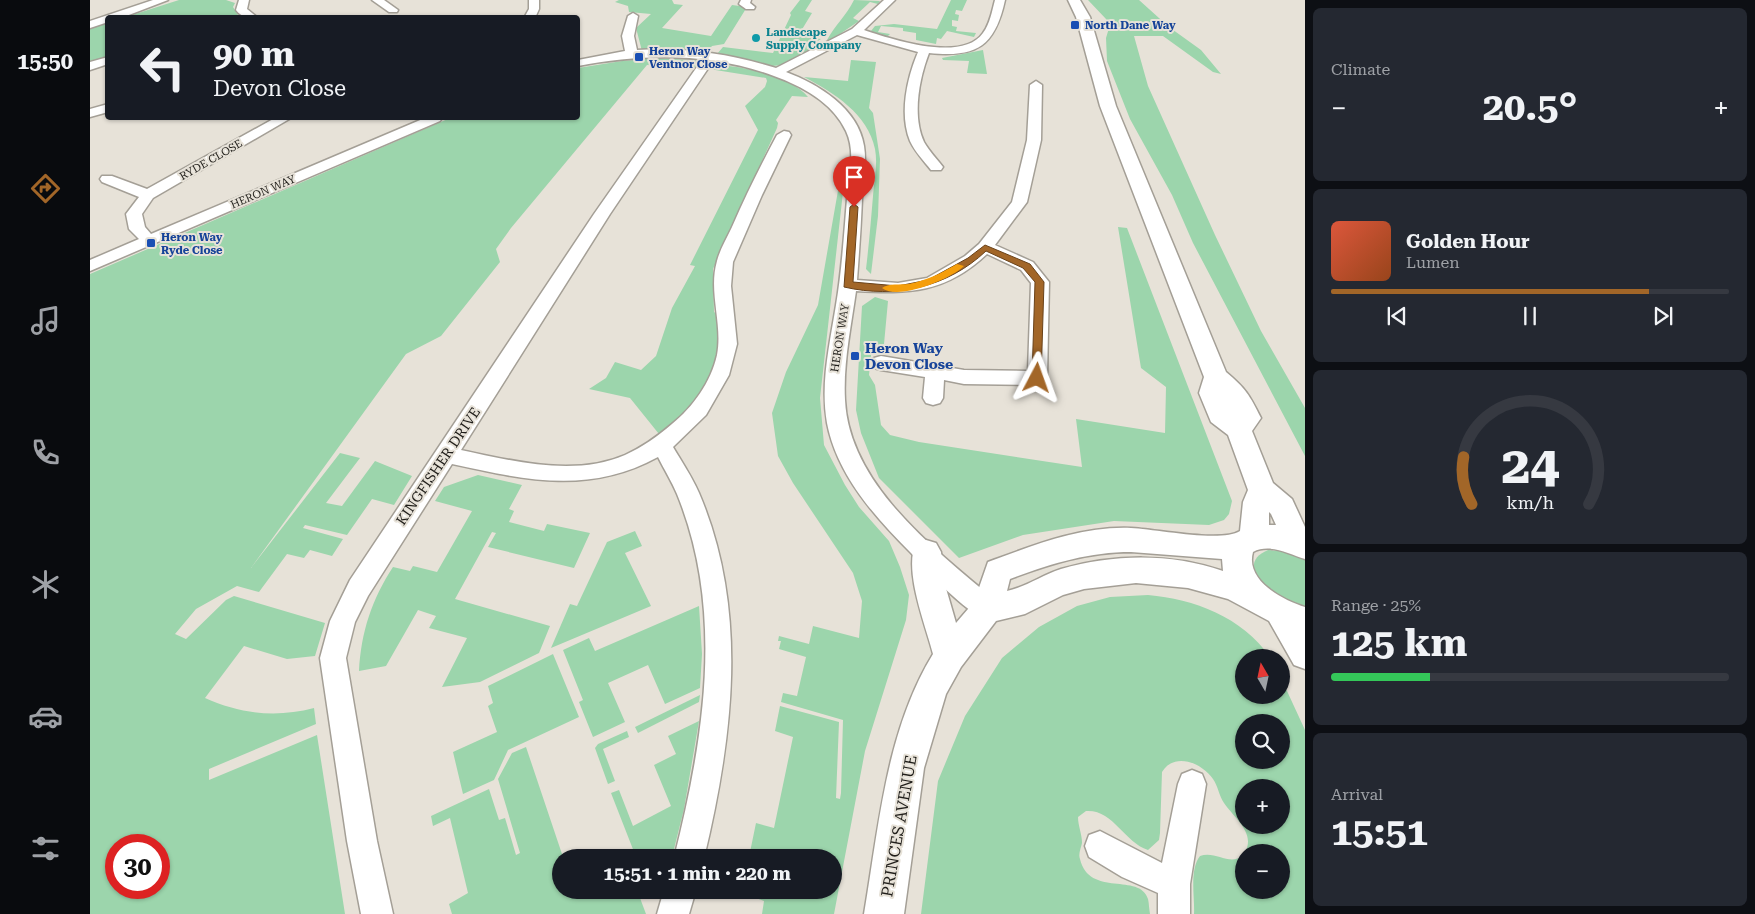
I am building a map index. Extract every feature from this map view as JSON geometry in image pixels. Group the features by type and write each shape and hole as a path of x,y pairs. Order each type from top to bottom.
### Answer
{"street":[{"path":"117,15 163,0"},
{"path":"244,0 241,10 245,15"},
{"path":"377,0 393,10"},
{"path":"531,15 534,9 534,0"},
{"path":"778,72 856,31 890,0"},
{"path":"856,31 925,50 948,51 974,46 990,30 1000,0"},
{"path":"1074,0 1083,16 1108,106 1216,377 1211,393 1220,415 1239,430 1262,490 1282,507 1288,522 1303,546"},
{"path":"632,55 628,36 633,16"},
{"path":"90,25 105,19"},
{"path":"925,50 917,66 912,112 916,140 936,167"},
{"name":"HERON WAY","path":"580,63 632,55 700,61 731,59 778,72 808,86 838,109 854,131 857,158 848,285 834,372 833,405 842,444 864,485 903,530 987,609"},
{"path":"90,66 105,61"},
{"name":"KINGFISHER DRIVE","path":"377,914 362,842 333,658 343,621 359,588 700,61"},
{"path":"848,285 898,288 931,283 972,260 985,247 1019,202 1034,140 1036,85"},
{"path":"90,113 105,109"},
{"name":"RYDE CLOSE","path":"258,120 278,121"},
{"name":"HERON WAY","path":"90,266 430,120"},
{"name":"RYDE CLOSE","path":"150,241 137,229 134,214 148,195 278,121"},
{"path":"447,454 525,472 575,474 617,467 662,446 696,414 714,386 726,357 728,330 721,293 725,262 752,200 784,135"},
{"path":"107,180 148,195"},
{"path":"881,363 964,377 1037,378 1040,282 1026,266 985,247"},
{"path":"933,398 935,372"},
{"path":"662,446 677,468 692,498 714,583 718,702 712,758 691,849"},
{"path":"1262,490 1254,502 1256,518 1247,542 1236,560 1238,570 1251,590 1282,611 1305,654"},
{"path":"1247,542 1267,536 1283,538 1303,546"},
{"name":"PRINCES AVENUE","path":"884,914 906,768 931,688 950,656 987,609 998,571 1054,550 1123,540 1156,541 1222,549 1247,542"},
{"path":"926,552 928,578 950,656"},
{"path":"987,609 1025,600 1058,584 1098,573 1137,571 1195,575 1236,587 1282,611"},
{"path":"1174,914 1174,884 1192,784"},
{"path":"1100,846 1132,866 1174,884"},
{"path":"673,914 677,899"}],"green space":[{"path":"179,0 226,0 235,3 233,7 238,15 132,15"},
{"path":"619,0 672,0 674,4 683,5 662,28 711,36 732,5 747,7 724,44 712,46 707,52 672,49 642,51 636,28 651,14 629,12 628,6 615,2"},
{"path":"800,0 812,0 805,11 812,13 798,36 821,39 806,48 813,51 783,65 772,66 717,54 723,47 773,53 791,15 790,13"},
{"path":"854,0 880,1 878,4 870,2 853,18 859,21 831,40 827,40 848,11"},
{"path":"951,0 967,0 962,11 956,10 955,14 959,15 958,21 952,20 952,26 957,27 956,31 976,33 974,37 947,31 941,39 937,38 936,44 916,40 916,33 903,31 903,28 881,26 878,32 890,34 886,38 871,31 875,26 894,24 937,29"},
{"path":"1088,0 1139,0 1169,27 1201,50 1221,74 1213,72 1163,36 1134,36 1148,86 1215,235 1261,331 1305,408 1305,456 1193,243 1172,195 1130,119 1107,61 1106,38 1109,28 1106,19"},
{"path":"105,20 105,57 90,61 90,29"},
{"path":"983,50 987,74 967,73 969,61 943,60 942,58"},
{"path":"657,58 707,61 702,69 647,65 511,228 496,249 500,262 441,336 406,354 251,568 340,453 360,458 326,503 342,506 375,461 412,476 394,505 372,499 347,535 305,525 303,528 343,539 332,556 310,550 304,558 287,554 259,592 237,586 196,609 175,634 186,639 226,600 234,596 325,623 315,656 287,659 244,646 205,698 232,708 259,713 286,713 314,708 316,724 209,769 209,780 317,735 345,914 90,914 90,274 445,120 580,120 580,68"},
{"path":"851,60 876,62 869,108 873,113 880,159 878,216 871,274 866,269 876,155 871,137 865,125 848,106 827,90 804,77 848,81"},
{"path":"717,65 740,67 779,78 791,83 808,97 792,96 776,120 778,123 777,128 713,269 714,312 718,315 720,353 696,404 663,439 630,398 589,389 606,378 615,362 641,370 656,356 672,308 695,266 690,265 758,130 745,106 765,87 766,78 709,69"},
{"path":"843,162 846,165 820,398 824,445 859,507 889,541 909,595 906,620 865,751 842,872 842,849 751,849 756,823 774,828 793,737 775,731 780,706 839,722 836,798 840,799 841,793 843,720 781,702 783,693 797,696 806,657 779,649 781,641 778,641 779,636 809,644 813,626 859,638 862,601 853,573 793,483 778,456 772,413 786,372 818,305"},
{"path":"1118,227 1127,228 1232,501 1229,514 1224,520 1209,525 1114,521 1023,535 959,558 879,478 861,433 856,410 862,306 875,297 888,301 884,344 872,346 869,375 875,385 881,425 890,435 919,442 1082,467 1076,419 1165,433 1166,387 1141,368"},
{"path":"478,475 522,485 509,509 514,511 509,522 544,531 547,524 590,533 574,568 488,547 496,533 492,532 455,599 550,626 539,653 480,682 442,687 467,638 429,628 436,616 418,610 386,666 359,671 362,643 369,616 379,591 393,567 410,571 413,566 437,572 472,511 435,501 444,487"},
{"path":"635,531 642,546 625,553 651,606 551,648 570,604 577,606 607,542"},
{"path":"1268,550 1290,552 1305,560 1305,606 1284,599 1263,584 1256,575 1254,566 1257,557"},
{"path":"1148,595 1183,601 1216,612 1246,631 1264,649 1235,649 1235,704 1290,704 1290,698 1305,730 1305,914 1194,914 1193,884 1195,869 1200,856 1206,855 1235,859 1235,899 1290,899 1290,844 1248,844 1247,834 1290,834 1290,779 1235,779 1235,818 1222,800 1213,779 1208,773 1195,764 1180,761 1173,762 1162,772 1159,840 1148,850 1132,840 1104,815 1086,811 1078,817 1082,843 1079,857 1085,871 1093,878 1103,882 1135,887 1143,891 1148,899 1150,914 921,914 938,781 965,716 1002,658 1039,627 1077,606 1110,597"},
{"path":"699,606 702,654 700,688 665,704 648,665 608,683 625,722 593,737 579,702 583,700 563,650 589,638 595,651"},
{"path":"553,654 579,717 508,750 494,780 463,794 453,752 497,732 488,706 493,703 488,686"},
{"path":"700,695 699,702 638,733 635,727"},
{"path":"699,721 684,809 674,849 633,849 611,793 619,790 633,826 671,806 654,765 676,754 668,736"},
{"path":"627,731 629,737 603,749 615,781 608,784 595,748 598,744"},
{"path":"526,747 560,849 552,849 552,899 640,899 646,914 452,914 449,904 468,893 450,818 433,826 431,816 489,789 499,820 505,818 516,855 520,853 498,779 512,753"},
{"path":"759,899 837,899 834,914 762,914 764,901"}],"slow traffic":[{"path":"887,288 931,283 960,266"}],"place":[{"name":"North Dane Way","path":"1075,25"},
{"name":"Landscape Supply Company","path":"756,38"},
{"name":"Heron Way Ventnor Close","path":"639,57"},
{"name":"Heron Way Ryde Close","path":"151,243"},
{"name":"Heron Way Devon Close","path":"855,356"}],"route":[{"path":"854,207 848,285 898,288 931,283 972,260 985,247 1008,256 1026,266 1040,282 1037,378"}]}
